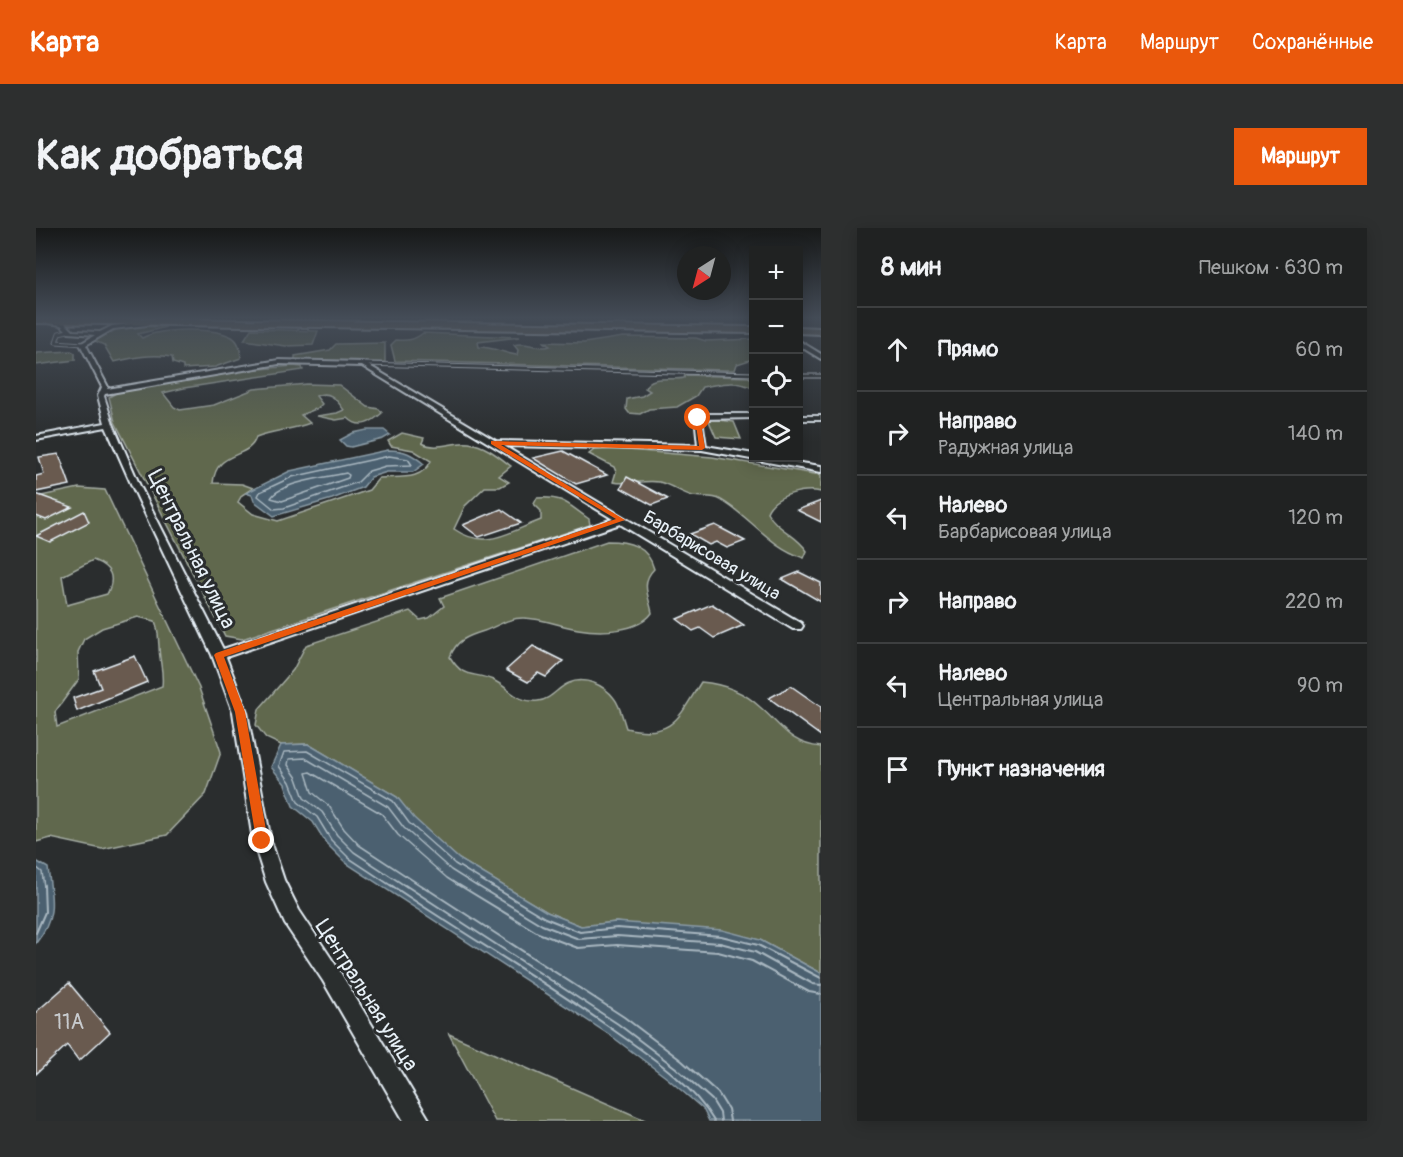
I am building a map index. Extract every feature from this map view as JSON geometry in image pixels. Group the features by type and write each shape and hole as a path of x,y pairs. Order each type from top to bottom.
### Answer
{"street":[{"name":"Центральная улица","path":"90,359 104,389 101,396 109,424 136,486 219,655 240,712 262,841 275,882 292,917 330,974 418,1121"},
{"path":"104,389 279,362 363,364"},
{"name":"Барбарисовая улица","path":"363,364 797,626"},
{"path":"702,448 698,418 749,416"},
{"path":"803,418 821,418"},
{"path":"36,438 109,424"},
{"path":"493,443 702,448 749,456"},
{"path":"782,462 821,469"},
{"path":"219,655 621,520"}],"lane":[{"path":"363,364 749,374"},
{"path":"803,376 821,376"}],"green space":[{"path":"36,359 75,359 75,360 36,365"},
{"path":"112,359 131,359 129,359 114,362"},
{"path":"172,359 239,359 215,367 183,369 183,366 173,363"},
{"path":"385,359 385,362 295,360"},
{"path":"394,359 749,359 737,364 735,370 395,361"},
{"path":"302,367 303,370 163,393 174,407 180,410 214,405 254,389 307,384 339,385 368,407 379,409 382,413 370,422 361,424 352,422 348,418 336,420 317,416 344,410 332,397 321,394 316,396 322,404 301,415 310,423 256,437 247,449 226,460 215,472 213,483 242,484 253,488 242,495 238,502 253,514 278,521 369,490 379,478 408,477 421,472 431,461 413,450 391,446 388,441 402,433 424,438 422,443 433,446 475,444 511,466 499,476 509,482 500,487 485,487 465,506 454,529 466,535 476,539 497,537 541,520 541,511 534,504 537,498 554,498 566,502 589,519 590,525 242,639 225,636 115,422 109,397 121,390 239,371"},
{"path":"685,375 748,377 749,386 728,383 702,387 696,396 677,407 649,409 640,414 629,413 626,409 627,399 642,396 650,391 645,388 652,381 684,378"},
{"path":"712,419 734,422 741,439 716,437 709,421"},
{"path":"616,449 712,457 821,475 821,492 806,491 790,494 776,501 767,512 776,523 803,545 807,551 804,558 780,546 718,498 693,496 659,482 613,482 616,472 614,467 589,454 594,450"},
{"path":"79,488 105,490 199,688 221,752 206,794 167,835 102,849 51,838 36,842 36,497","holes":["93,560 108,569 110,573 111,582 107,594 67,605 62,576","138,617 155,621 162,686 57,727 55,712 79,679 78,652 84,639 102,628"]},
{"path":"607,541 636,546 651,561 654,569 646,585 652,613 646,619 618,630 597,631 537,619 518,618 463,640 456,646 450,657 464,672 493,680 524,700 543,700 575,681 594,683 610,693 616,701 626,728 642,731 665,728 673,722 687,706 701,682 718,684 747,697 794,738 821,747 821,973 760,940 616,922 581,926 547,912 459,859 413,818 397,797 308,744 281,745 266,738 256,725 259,709 293,670 306,645 410,611 420,620 429,618 444,606 440,598"},
{"path":"449,1034 645,1120 645,1121 495,1121"}],"water":[{"path":"384,430 390,435 351,447 346,446 340,440 353,433"},
{"path":"388,450 408,453 424,464 413,472 387,472 371,477 363,487 332,499 274,516 254,501 252,495 246,493 290,471"},
{"path":"308,744 397,797 414,818 459,859 547,912 581,926 616,922 722,930 760,940 821,973 821,1121 709,1121 703,1109 667,1078 610,1035 346,863 326,843 313,822 293,806 285,784 271,767 281,745"},
{"path":"36,861 48,868 51,908 47,925 36,943"}],"building":[{"path":"563,451 607,475 576,484 533,458"},
{"path":"59,454 70,485 36,492 36,476 44,474 39,457"},
{"path":"627,477 668,499 652,505 621,488"},
{"path":"36,494 72,507 46,520 36,516"},
{"path":"821,501 821,522 797,510"},
{"path":"501,509 521,523 479,537 463,525"},
{"path":"84,511 89,522 50,542 36,536"},
{"path":"715,525 745,541 727,548 716,542 709,545 690,534"},
{"path":"799,572 821,583 821,602 782,579"},
{"path":"712,604 744,625 714,638 700,628 693,631 677,619"},
{"path":"533,646 563,661 546,677 538,673 528,682 506,670"},
{"path":"135,656 147,682 77,711 73,698 101,688 94,671"},
{"path":"791,686 821,707 821,736 769,698"},
{"path":"69,983 110,1032 79,1061 67,1045 36,1074 36,1012"}],"route":[{"path":"262,841 240,712 219,655 621,520 493,443 702,448 696,422 698,418"}]}
